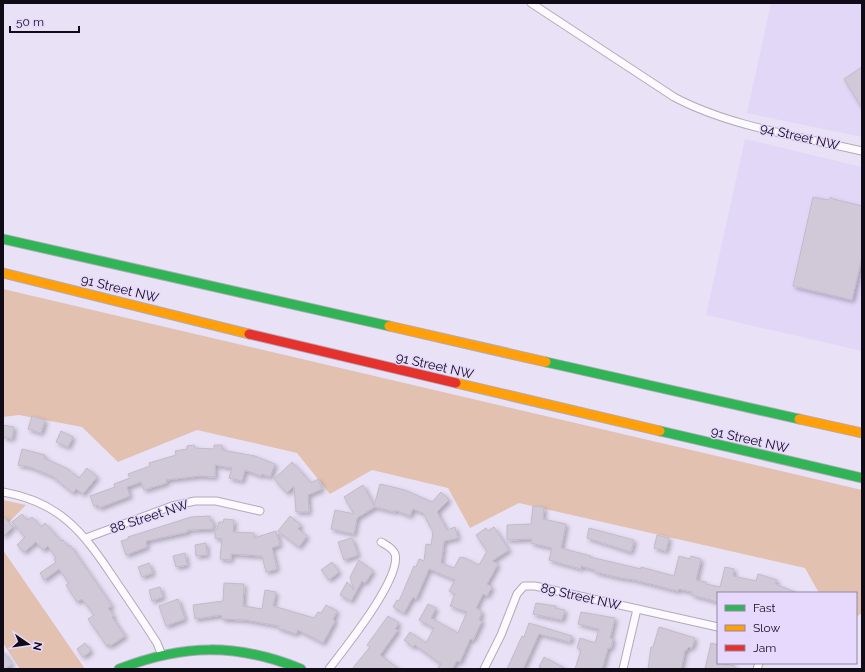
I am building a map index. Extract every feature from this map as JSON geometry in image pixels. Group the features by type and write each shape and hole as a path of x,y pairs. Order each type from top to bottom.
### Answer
{"main road":[{"name":"91 Street NW","path":"3,240 862,434"},
{"name":"91 Street NW","path":"3,273 347,358 862,478"},
{"path":"119,669 161,653 199,649 238,650 278,659 301,669"}],"street":[{"name":"94 Street NW","path":"531,3 693,108 739,122 862,151"},
{"path":"3,492 26,497 51,509 73,524 86,538 157,643 161,653"},
{"name":"88 Street NW","path":"86,538 172,506 195,501 216,501 260,511"},
{"path":"329,669 367,619 394,567 395,554 392,549 382,542"},
{"name":"89 Street NW","path":"484,669 501,635 514,597 524,586 535,586 717,627"},
{"name":"89 Street NW","path":"623,669 637,609"}],"shaded area":[{"path":"771,3 862,3 862,137 747,113"},
{"path":"745,139 862,167 862,351 706,315"},
{"path":"3,289 862,490 862,613 857,616 857,592 818,592 805,568 519,503 470,528 448,488 372,470 330,494 297,453 197,430 118,462 82,427 19,415 3,417"},
{"path":"3,500 26,505 3,528"},
{"path":"3,550 85,669 20,669 3,643"}],"building":[{"path":"862,67 862,108 844,79"},
{"path":"813,197 828,200 831,197 833,199 862,206 862,257 852,300 793,286"},
{"path":"32,416 45,420 41,433 28,429"},
{"path":"3,425 14,427 12,439 3,437"},
{"path":"61,431 73,437 68,447 56,442"},
{"path":"194,445 195,448 214,449 214,445 222,445 222,450 255,456 275,464 270,477 262,474 261,476 245,470 242,481 229,478 232,468 215,465 215,477 199,476 166,480 167,483 144,490 141,482 127,487 130,496 99,508 98,505 94,506 90,496 115,487 114,484 130,478 128,474 150,466 149,463 176,455 175,451 187,449 187,446"},
{"path":"22,449 45,455 44,458 66,468 79,478 87,468 97,477 83,494 76,489 73,493 52,476 30,467 18,465"},
{"path":"292,462 311,483 318,479 322,489 308,495 309,512 296,512 294,486 287,493 274,479"},
{"path":"380,484 405,490 432,502 441,492 449,500 437,512 447,530 455,527 458,538 444,541 441,563 454,568 460,557 463,557 479,565 487,551 476,535 486,528 488,531 494,527 509,550 492,561 498,564 487,584 492,587 487,596 483,594 476,608 482,612 479,620 482,621 473,640 470,639 460,662 457,661 452,669 437,669 441,664 415,645 413,647 404,640 410,632 426,643 434,628 419,620 428,604 436,608 431,618 458,633 467,612 450,606 455,594 449,591 455,580 429,569 416,599 413,597 404,613 393,607 397,600 399,601 414,566 416,567 419,559 424,561 426,544 431,545 433,532 423,513 413,509 410,516 395,510 395,512 375,507 357,518 354,534 331,529 335,510 354,514 344,497 363,485 374,506"},
{"path":"533,506 544,507 543,519 566,524 561,548 591,556 590,557 641,569 641,567 674,576 679,556 690,559 691,556 701,559 696,580 706,582 706,584 720,587 725,567 734,569 733,576 756,581 758,574 777,580 775,584 795,592 717,592 717,602 692,595 692,592 679,589 678,591 595,572 595,570 581,566 581,569 549,560 552,548 531,543 532,539 507,540 507,525 531,524"},
{"path":"22,514 27,520 32,517 41,527 45,523 61,541 63,540 68,547 70,545 112,606 108,608 114,616 112,617 125,636 110,646 109,644 107,646 88,619 94,615 82,599 77,602 66,585 69,583 59,569 44,580 40,573 56,562 54,559 56,558 48,546 43,550 36,542 24,552 17,545 25,537 12,522"},
{"path":"3,516 13,527 3,537"},
{"path":"210,516 210,521 213,521 213,529 187,530 188,532 146,541 147,547 126,555 121,541 128,539 128,537 191,517"},
{"path":"290,516 301,525 298,529 307,536 299,547 278,531"},
{"path":"224,519 234,520 233,532 254,533 254,538 276,531 280,545 272,548 277,569 266,572 262,556 231,554 231,560 220,559 222,539 215,538 215,529 217,529 219,522 223,522"},
{"path":"589,528 634,540 631,552 587,538"},
{"path":"657,535 669,538 666,551 654,548"},
{"path":"352,538 358,555 344,560 338,542"},
{"path":"206,543 207,555 196,556 195,545"},
{"path":"185,553 187,565 176,567 173,556"},
{"path":"359,560 373,571 365,583 362,581 351,601 340,595 347,582 354,590 350,577"},
{"path":"332,562 339,572 329,580 321,570"},
{"path":"149,563 153,573 142,577 138,567"},
{"path":"224,583 244,584 243,606 262,609 265,590 276,592 273,606 314,618 318,612 321,613 326,605 337,611 333,619 335,621 323,643 298,630 296,634 278,628 279,626 246,620 222,619 222,615 195,619 193,605 223,601"},
{"path":"160,587 163,597 152,601 149,590"},
{"path":"178,599 185,619 166,626 159,606"},
{"path":"536,603 556,606 555,608 565,610 562,620 533,614"},
{"path":"581,612 615,618 610,638 613,639 611,648 608,648 602,669 575,669 581,650 577,648 580,638 595,643 599,629 578,624"},
{"path":"388,616 399,623 395,629 398,630 380,655 399,669 352,669 370,647 367,645"},
{"path":"529,623 572,636 570,642 539,634 523,669 507,669 522,636 524,637"},
{"path":"659,627 695,638 692,648 688,647 687,650 685,650 681,669 648,669 651,647 653,647"},
{"path":"85,643 91,651 83,657 77,649"},
{"path":"711,643 717,645 717,664 735,666 735,669 705,669"},
{"path":"3,651 12,664 5,669 3,669"},
{"path":"544,657 566,669 543,669 539,667"}],"traffic: fast":[{"path":"3,239 389,326"},
{"path":"546,362 799,419"},
{"path":"660,431 862,478"},
{"path":"119,669 165,655 188,651 210,650 232,651 255,655 301,669"}],"traffic: slow":[{"path":"3,273 249,334"},
{"path":"389,326 546,362"},
{"path":"456,383 660,431"},
{"path":"799,419 862,433"}],"traffic: jam":[{"path":"249,334 456,383"}]}
